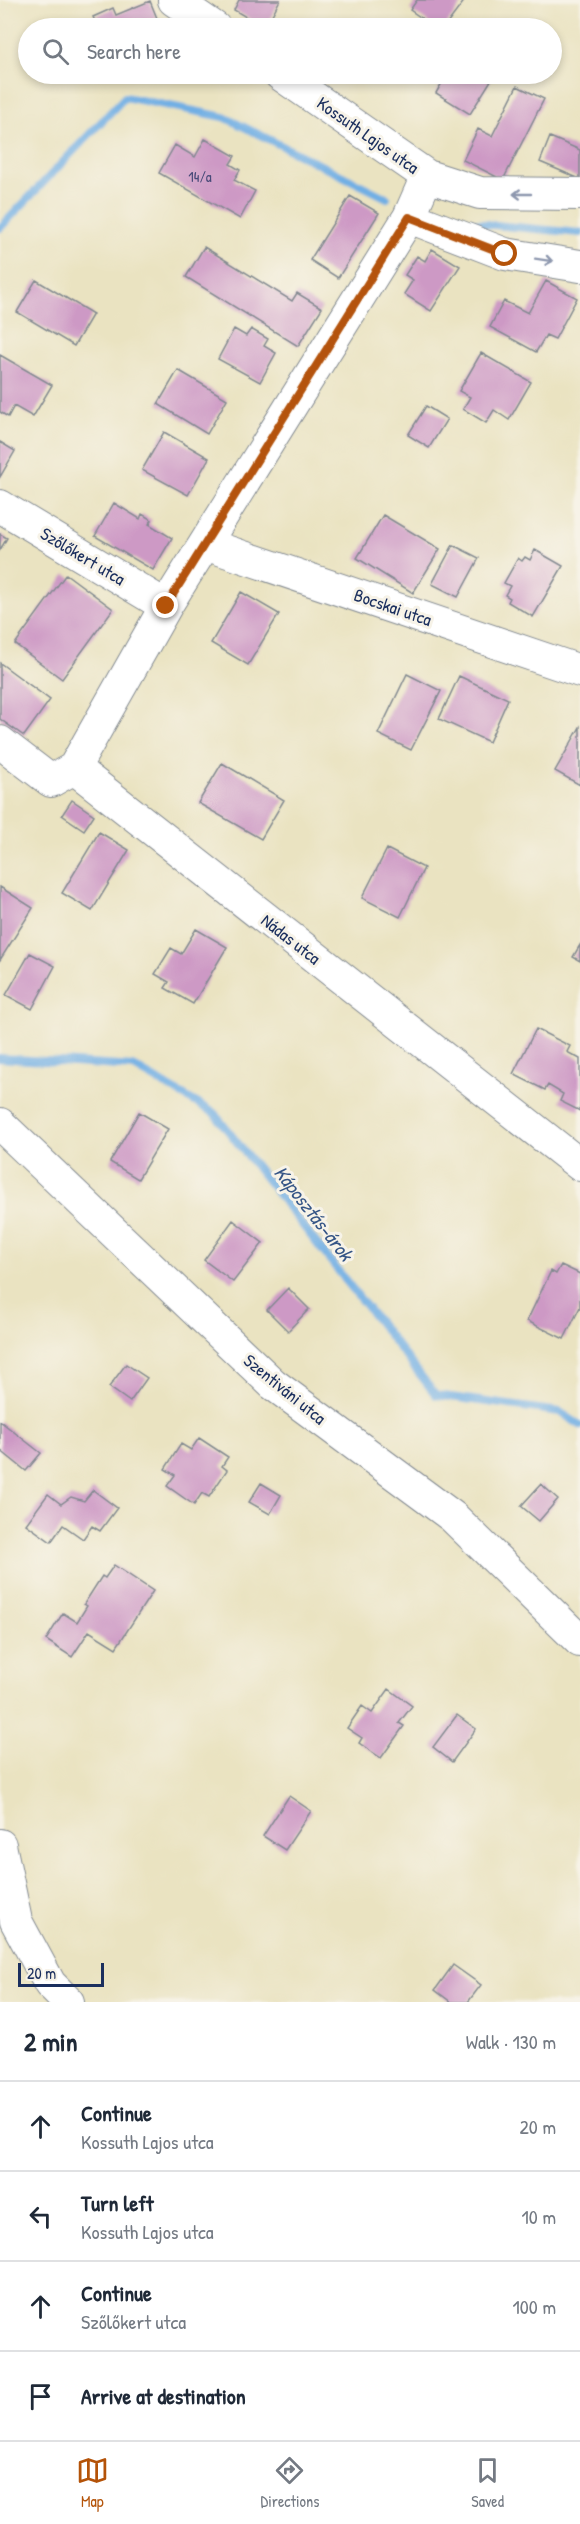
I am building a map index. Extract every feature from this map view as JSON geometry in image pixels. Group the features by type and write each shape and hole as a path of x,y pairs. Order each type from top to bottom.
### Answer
{"street":[{"path":"174,0 200,18"},
{"name":"Kossuth Lajos utca","path":"294,84 427,176 480,194 580,194"},
{"name":"Kossuth Lajos utca","path":"205,544 409,217 427,176"},
{"path":"409,217 505,254 580,266"},
{"name":"Szőlőkert utca","path":"0,506 166,606"},
{"path":"0,742 51,781 74,768 166,606 205,544"},
{"name":"Bocskai utca","path":"205,544 580,671"},
{"name":"Nádas utca","path":"74,768 580,1165"},
{"name":"Szentiváni utca","path":"0,1124 273,1384 453,1517 580,1641"},
{"path":"0,1845 16,1921 50,1984 68,2002"}],"building":[{"path":"239,0 280,0 270,18 248,18 234,10"},
{"path":"417,0 465,0 452,18 422,18 410,10"},
{"path":"150,1 157,18 93,17 113,8 116,15"},
{"path":"441,84 489,84 470,114 436,93"},
{"path":"517,86 544,99 503,180 463,160 478,129 492,136"},
{"path":"550,137 580,150 580,179 540,162"},
{"path":"205,139 235,156 230,164 240,170 234,180 255,191 240,219 159,173 175,145 195,157"},
{"path":"350,196 379,213 338,278 310,260"},
{"path":"204,247 292,301 297,293 322,308 298,346 186,277"},
{"path":"432,249 460,266 431,311 404,294 413,280 405,275 417,256 425,261"},
{"path":"36,280 93,314 74,346 17,312"},
{"path":"546,281 577,298 555,339 546,335 536,352 490,327 504,301 528,313"},
{"path":"234,329 246,336 251,329 268,339 264,346 276,353 260,382 218,359"},
{"path":"481,353 531,382 509,420 494,410 486,423 463,409 470,397 459,391"},
{"path":"0,355 52,385 33,417 14,406 8,417 0,412"},
{"path":"178,370 227,399 207,434 158,404"},
{"path":"426,406 447,419 429,448 408,435"},
{"path":"164,432 209,458 188,495 142,470"},
{"path":"0,442 15,451 0,477"},
{"path":"114,503 140,519 142,514 152,520 149,524 172,538 153,570 95,536"},
{"path":"383,515 440,549 413,593 357,558"},
{"path":"0,534 7,538 0,550"},
{"path":"453,545 479,558 458,597 432,584"},
{"path":"535,550 563,566 533,617 508,602 510,598 505,595 510,586 504,583 518,558 522,561 525,557 530,560"},
{"path":"66,574 113,609 62,679 15,644"},
{"path":"241,592 279,614 248,665 211,643"},
{"path":"0,663 50,700 24,736 0,719"},
{"path":"407,674 441,691 411,750 378,734"},
{"path":"459,676 508,699 489,742 439,719"},
{"path":"580,727 580,785 555,771"},
{"path":"222,763 284,800 261,839 198,803"},
{"path":"72,800 94,815 84,830 62,815"},
{"path":"99,832 129,850 92,911 62,893"},
{"path":"387,849 424,868 400,917 362,898"},
{"path":"0,887 33,908 0,960"},
{"path":"196,929 227,947 193,1004 165,988 169,982 155,974 171,948 181,954"},
{"path":"580,945 580,961 573,957"},
{"path":"30,953 55,966 32,1009 6,995"},
{"path":"536,1029 570,1046 567,1052 580,1059 580,1111 560,1101 563,1094 548,1085 545,1090 513,1074"},
{"path":"139,1112 168,1129 138,1179 110,1162"},
{"path":"233,1220 263,1243 233,1282 204,1260"},
{"path":"561,1265 580,1274 580,1307 564,1339 527,1321 551,1271 556,1274"},
{"path":"288,1288 309,1309 288,1331 267,1310"},
{"path":"126,1364 147,1378 130,1402 109,1387"},
{"path":"0,1421 41,1453 26,1471 0,1450"},
{"path":"199,1438 228,1457 222,1466 227,1470 209,1497 202,1493 194,1505 167,1486 175,1475 165,1469 181,1444 191,1450"},
{"path":"261,1483 281,1495 270,1514 249,1502"},
{"path":"541,1484 558,1499 539,1521 521,1506"},
{"path":"93,1490 117,1508 100,1531 92,1526 83,1539 63,1525 51,1542 26,1524 48,1494 61,1504 71,1497 84,1501"},
{"path":"114,1565 153,1591 116,1648 89,1631 72,1657 46,1640 63,1613 77,1622 87,1606 84,1604 102,1576 105,1578"},
{"path":"389,1689 412,1706 399,1723 404,1726 381,1758 359,1743 362,1738 347,1728 362,1706 372,1713"},
{"path":"457,1715 476,1729 452,1762 433,1747"},
{"path":"289,1796 311,1811 285,1850 263,1836"},
{"path":"453,1965 481,1985 468,2002 451,2002 435,1990"}],"waterway":[{"path":"0,228 125,97 224,117 387,198"},
{"path":"473,223 580,233"},
{"name":"Káposztás-árok","path":"0,1058 134,1067 214,1113 436,1395 560,1412 580,1425"}],"route":[{"path":"166,606 409,217 505,254"}]}
